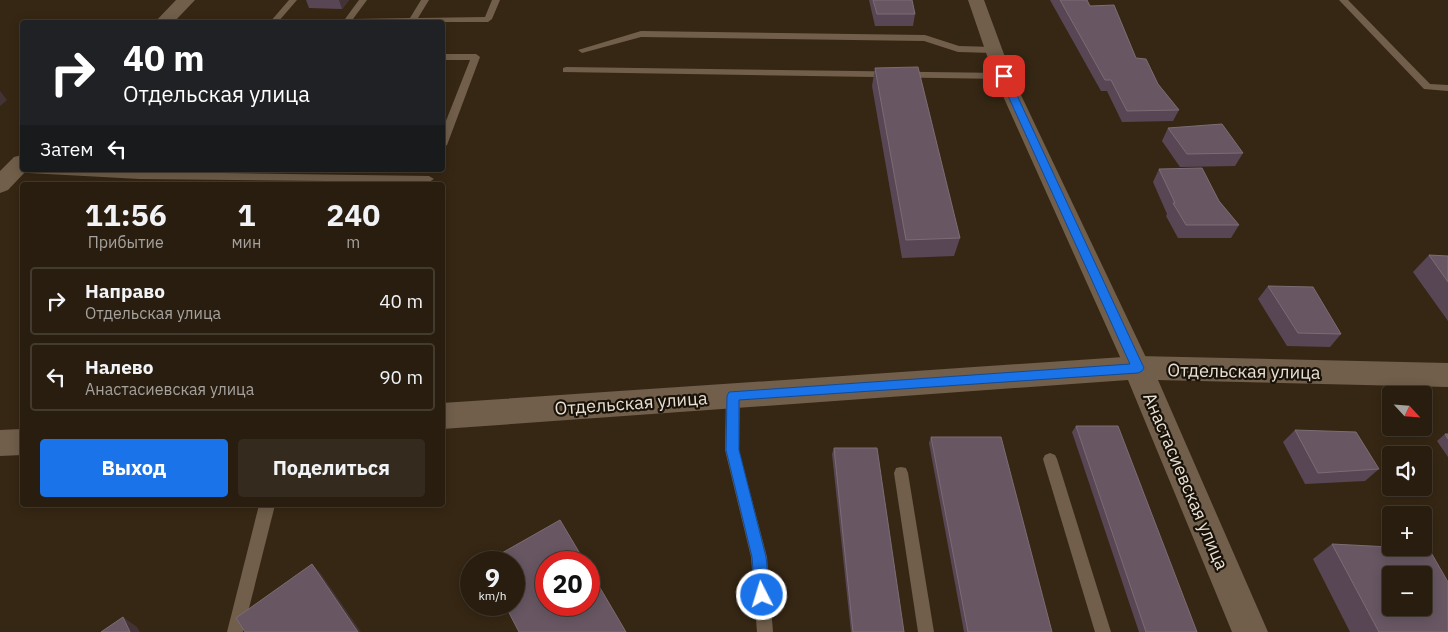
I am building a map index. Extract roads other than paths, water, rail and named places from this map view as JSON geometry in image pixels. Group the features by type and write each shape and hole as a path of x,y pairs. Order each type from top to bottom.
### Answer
{"street":[{"path":"166,20 186,0"},
{"name":"Анастасиевская улица","path":"976,0 1004,76 1138,368 1250,632"},
{"name":"Отдельская улица","path":"445,416 1138,368 1448,375"},
{"path":"0,443 20,442"}],"lane":[{"path":"276,20 293,0"},
{"path":"348,20 363,0"},
{"path":"413,20 425,0"},
{"path":"445,21 488,20 496,0"},
{"path":"1343,0 1427,87 1448,88"},
{"path":"582,50 641,34 925,38 958,50 993,50"},
{"path":"445,57 476,57 445,137"},
{"path":"566,70 1004,76"},
{"path":"12,172 142,173 191,177 430,178"},
{"path":"733,396 732,450 759,557 765,632"},
{"path":"1050,459 1103,632"},
{"path":"901,473 926,632"},
{"path":"235,632 266,507"}]}
